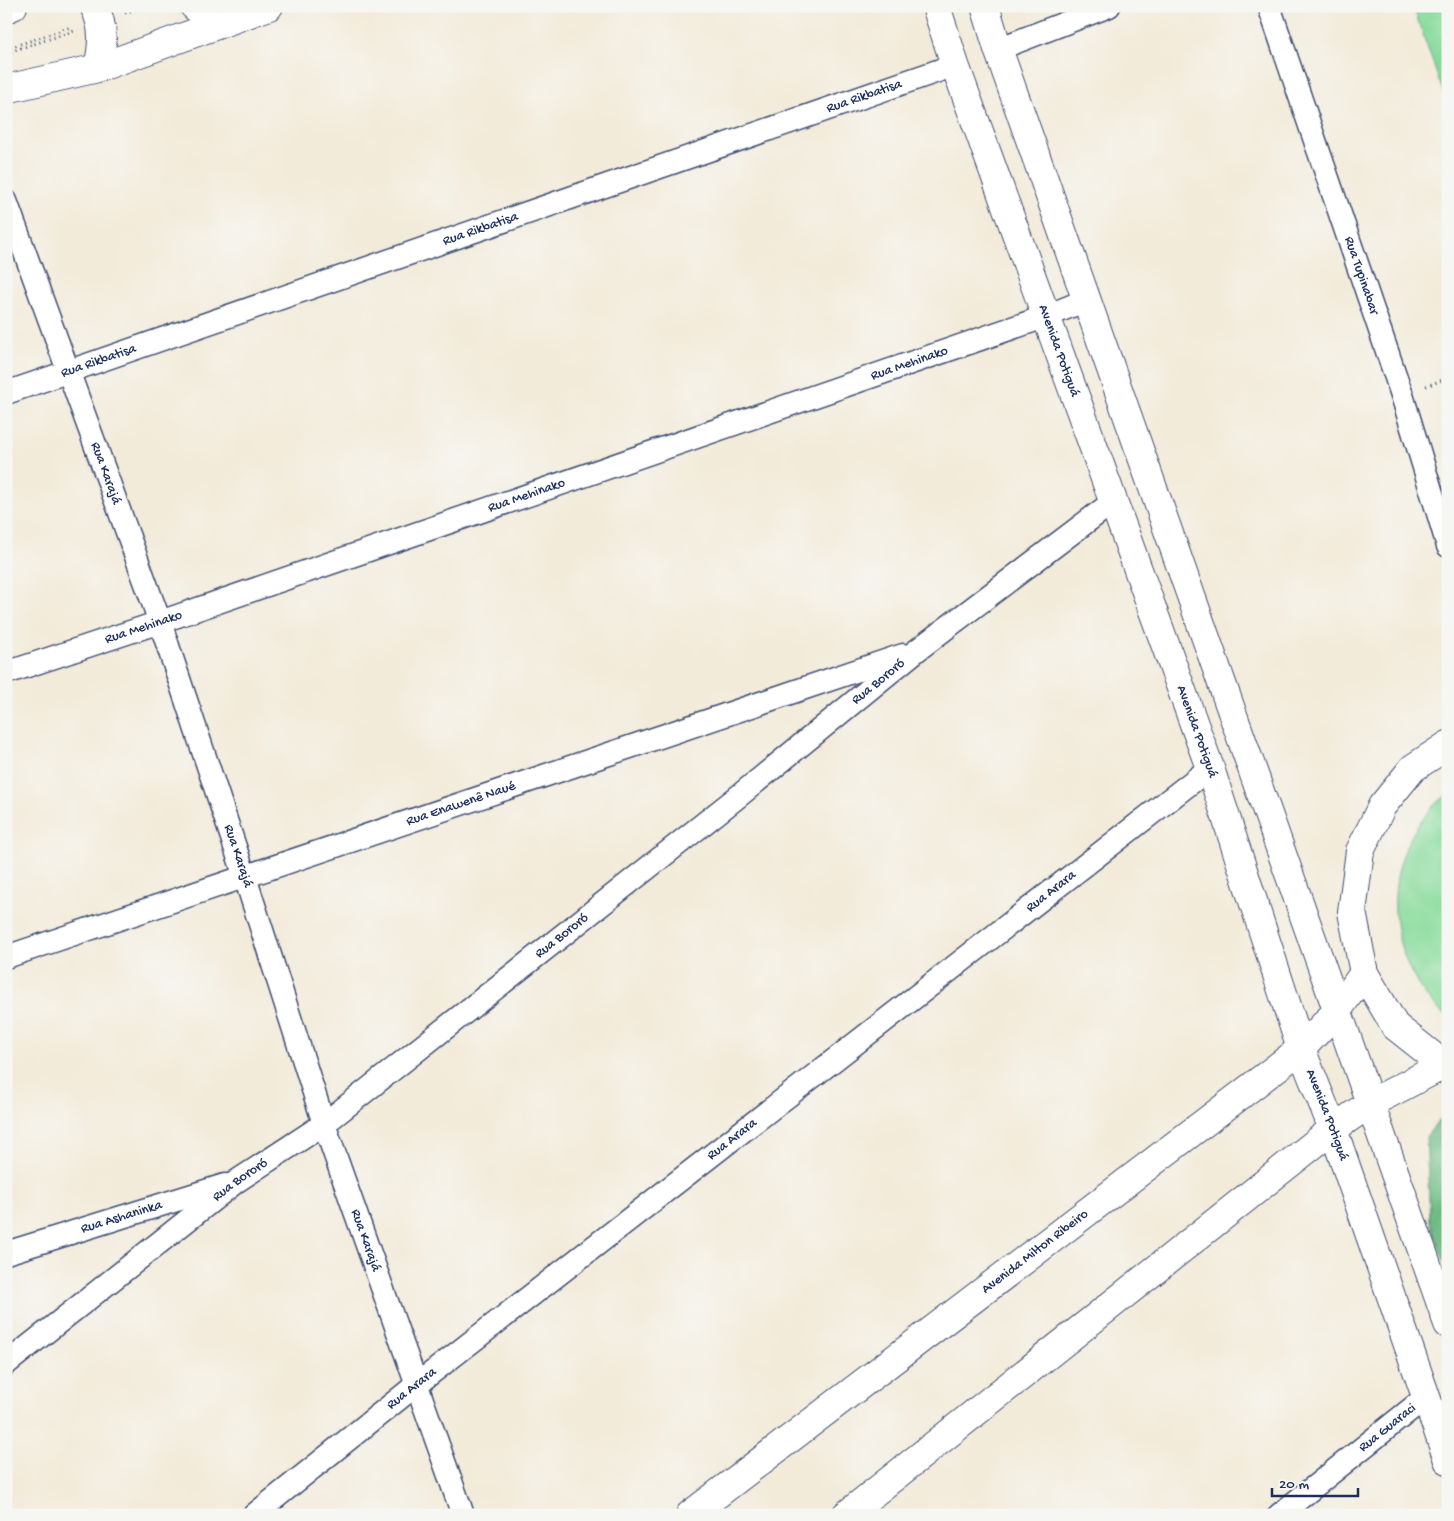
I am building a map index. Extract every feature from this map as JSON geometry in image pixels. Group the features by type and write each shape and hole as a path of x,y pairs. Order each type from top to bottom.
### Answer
{"main road":[{"path":"6,9 13,6"},
{"path":"194,6 216,25"},
{"path":"6,88 98,68 268,6"},
{"name":"Avenida Potiguá","path":"936,6 955,65 1210,768 1301,1049 1333,1129 1448,1460"},
{"path":"985,6 998,49 1336,1012 1448,1324"},
{"path":"97,12 103,32 98,68"},
{"path":"846,1515 1333,1129 1370,1104 1445,1067 1395,1026 1364,973 1352,912 1360,851 1382,806 1413,768 1448,745"},
{"name":"Avenida Milton Ribeiro","path":"690,1515 1301,1049 1336,1012 1364,973"}],"street":[{"path":"998,49 1110,6"},
{"name":"Rua Tupinabar","path":"1269,6 1402,395 1448,546"},
{"name":"Rua Rikbatisa","path":"6,393 955,65"},
{"name":"Rua Karajá","path":"6,200 160,622 245,877 324,1124 416,1386 464,1515"},
{"name":"Rua Mehinako","path":"6,673 160,622 1047,316 1086,300"},
{"name":"Rua Bororó","path":"6,1364 237,1181 324,1124 740,795 916,651 1114,502"},
{"name":"Rua Enawenê Naué","path":"6,957 916,651"},
{"name":"Rua Arara","path":"254,1515 416,1386 1210,768"},
{"name":"Rua Ashaninka","path":"6,1253 237,1181"},
{"name":"Rua Guaraci","path":"1278,1515 1426,1397"}],"path":[{"path":"6,49 97,12 131,6"}],"green space":[{"path":"1413,6 1448,6 1448,106"},
{"path":"1448,794 1448,1018 1425,995 1409,968 1399,937 1395,906 1398,875 1407,844 1424,817"},
{"path":"1448,1109 1448,1272 1430,1222 1426,1137"}]}
